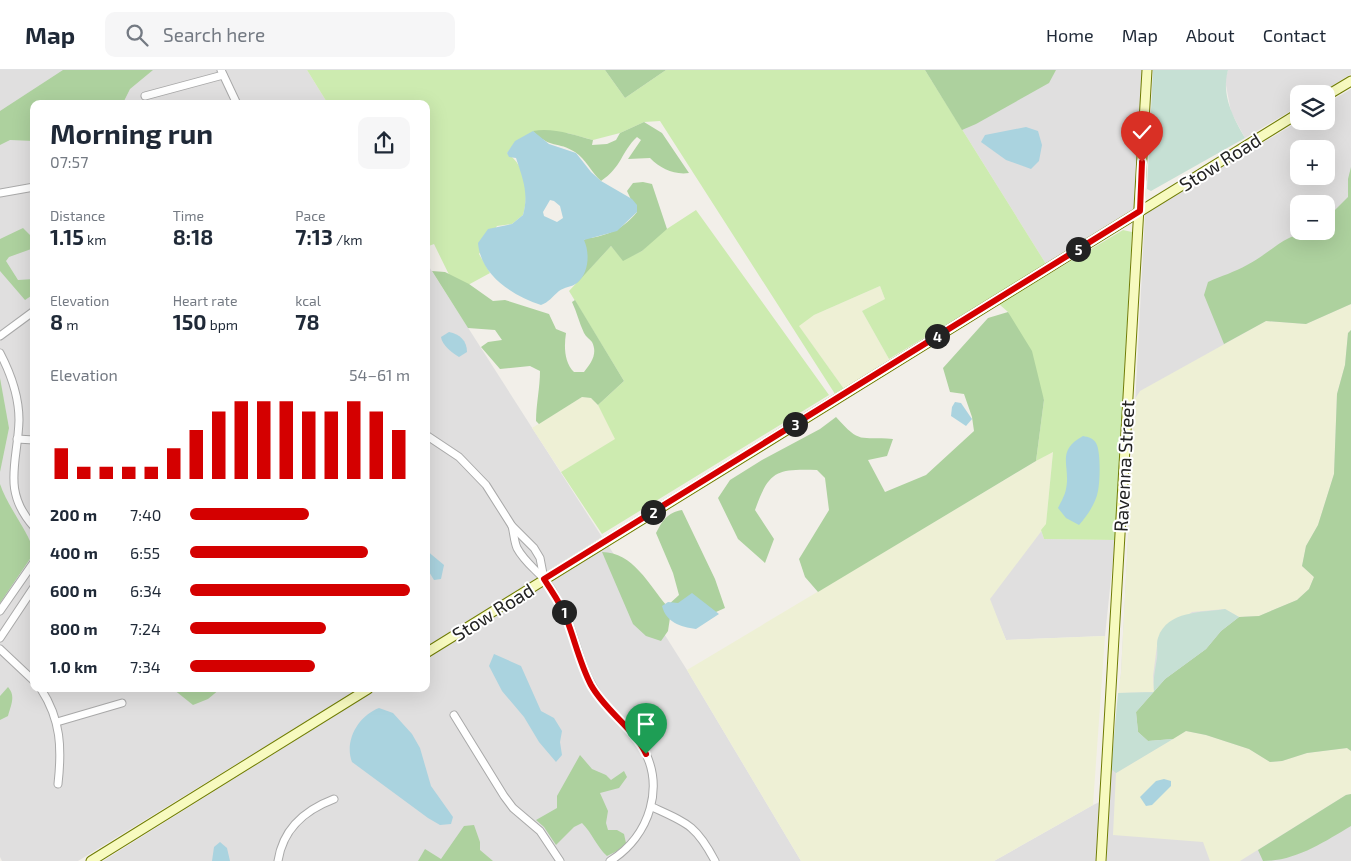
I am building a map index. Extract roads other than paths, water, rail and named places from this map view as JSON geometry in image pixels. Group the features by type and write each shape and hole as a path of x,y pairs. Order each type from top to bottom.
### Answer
{"street":[{"name":"Ravenna Street","path":"1101,861 1147,70"},
{"path":"145,96 222,73 235,100"},
{"path":"1335,91 1351,81"},
{"name":"Stow Road","path":"430,650 1290,119"},
{"path":"0,193 30,188"},
{"path":"0,336 30,314"},
{"path":"0,354 10,373 16,395 19,419 13,462 14,485 22,510 30,521"},
{"path":"430,437 476,473 512,526 534,548 540,558 544,579"},
{"path":"17,439 30,440"},
{"path":"512,526 516,545 524,560 544,579 566,617 578,655 591,685 607,708 634,735 645,751 652,775 652,806 645,825 634,841 610,861"},
{"path":"0,611 30,568"},
{"path":"0,638 30,593"},
{"path":"0,649 30,676"},
{"path":"42,692 57,722 61,745 58,784"},
{"path":"91,861 363,692"},
{"path":"57,722 122,703"},
{"path":"454,715 504,796 513,808 540,831 560,861"},
{"path":"278,861 286,836 295,823 317,805 334,799"},
{"path":"652,806 684,820 697,834 715,861"}],"water":[{"path":"1026,127 1038,131 1042,145 1039,161 1031,169 1006,160 981,142 985,135"},
{"path":"533,131 549,144 576,153 601,181 632,199 637,205 637,212 617,231 584,240 588,257 581,279 577,283 561,290 541,305 519,296 500,283 485,265 480,255 478,243 488,229 512,224 523,215 525,193 523,180 516,158 509,157 507,153 515,141","holes":["550,200 560,206 563,218 557,222 544,216 543,212"]},
{"path":"449,332 460,336 466,345 467,352 459,357 443,343 441,337"},
{"path":"955,402 961,403 972,419 966,426 951,416 952,407"},
{"path":"1083,436 1092,439 1098,447 1100,474 1095,500 1079,525 1066,518 1058,508 1066,489 1066,460 1069,447"},
{"path":"430,553 444,565 441,579 434,580 430,574"},
{"path":"692,593 719,614 696,629 674,623 664,612 662,606 668,602 678,603"},
{"path":"494,654 521,666 541,711 554,718 562,731 560,742 562,755 556,762 539,742 524,717 502,691 489,666"},
{"path":"379,708 393,713 412,734 420,748 431,786 453,817 451,824 440,825 428,818 352,762 350,746 355,730 365,717"},
{"path":"1164,779 1171,781 1171,786 1152,805 1146,806 1140,797 1156,781"},
{"path":"220,842 227,848 230,861 212,861 214,847"}]}
